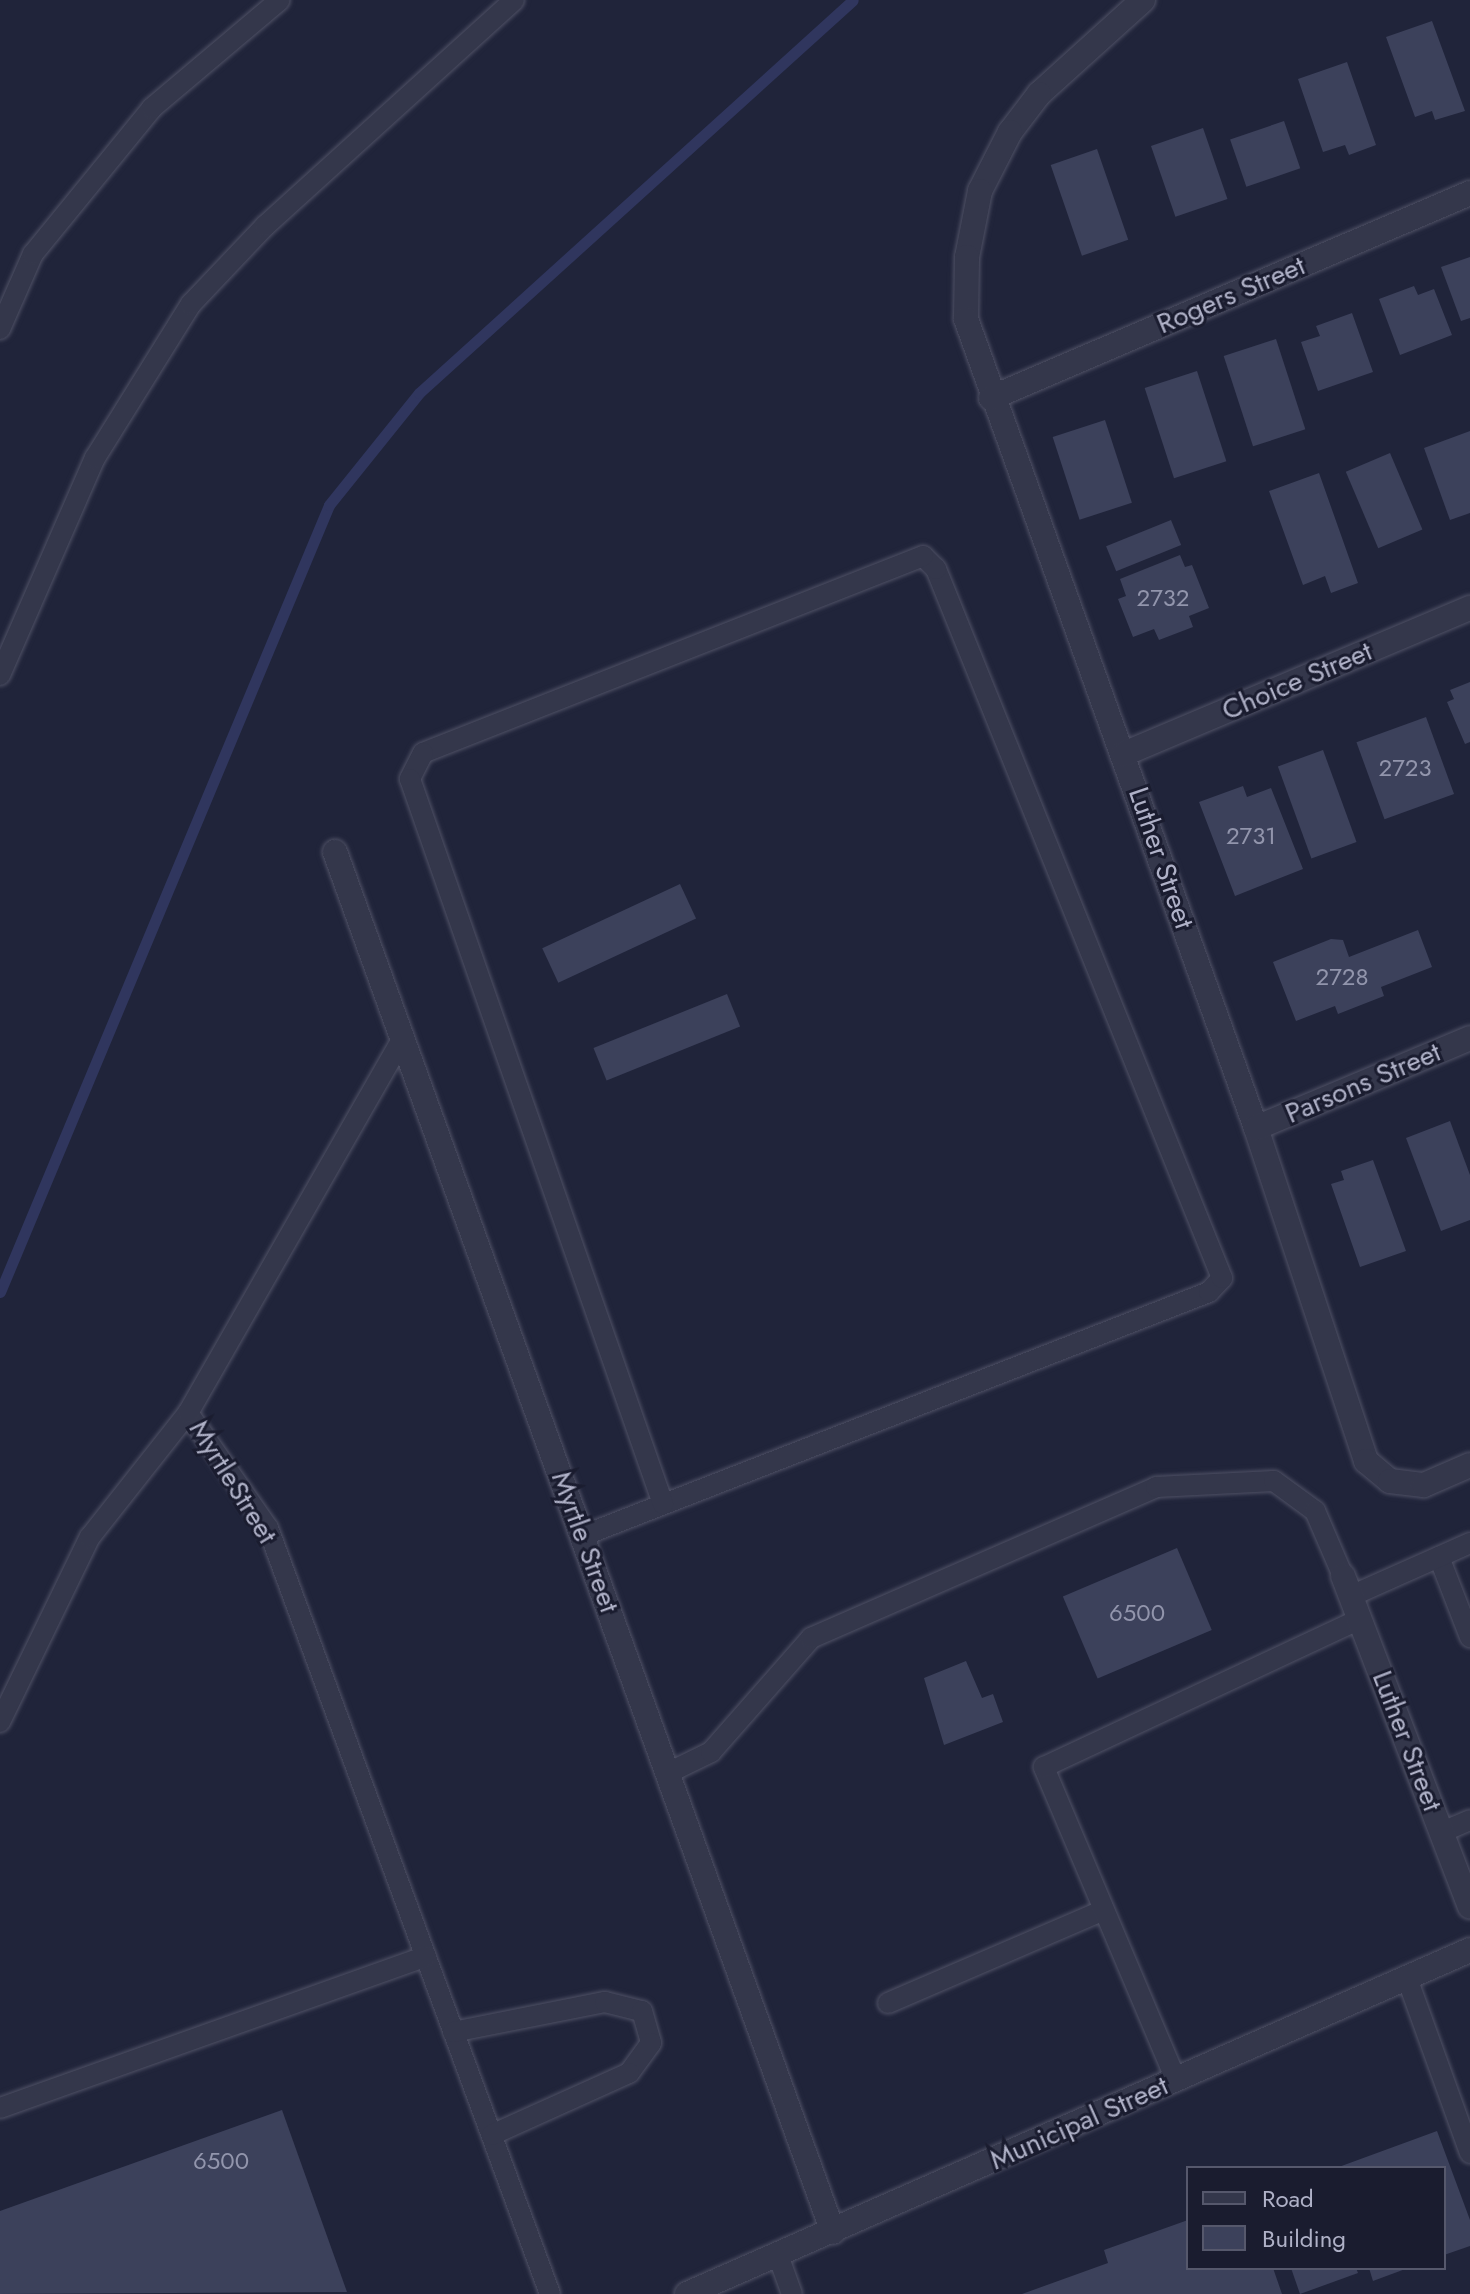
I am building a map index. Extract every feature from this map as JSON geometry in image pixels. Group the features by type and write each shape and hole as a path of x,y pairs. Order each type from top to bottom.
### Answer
{"street":[{"name":"Luther Street","path":"1143,0 1039,94 1010,132 980,191 967,257 966,319 991,398 1124,754 1256,1128 1366,1461 1390,1481 1424,1485 1470,1465"},
{"name":"Rogers Street","path":"991,398 1470,193"},
{"name":"Choice Street","path":"1124,754 1470,608"},
{"name":"Myrtle Street","path":"335,852 833,2232"},
{"name":"Parsons Street","path":"1256,1128 1470,1038"},
{"name":"Luther Street","path":"1352,1597 1470,1906"},
{"name":"Municipal Street","path":"687,2294 1470,1950"}],"lane":[{"path":"0,329 33,254 152,108 280,0"},
{"path":"0,675 95,458 191,304 265,226 514,0"},
{"path":"582,1536 1209,1292 1222,1278 936,569 923,556 423,753 410,779 663,1504"},
{"name":"MyrtleStreet","path":"403,1038 188,1413 268,1528 550,2294"},
{"path":"0,1722 90,1537 188,1413"},
{"path":"668,1773 711,1752 811,1638 1156,1487 1274,1481 1315,1511 1352,1597"},
{"path":"1176,2080 1044,1767 1352,1597 1470,1543"},
{"path":"1439,1557 1470,1637"},
{"path":"1442,1832 1470,1820"},
{"path":"888,2003 1104,1910"},
{"path":"0,2108 426,1956"},
{"path":"1407,1978 1470,2153"},
{"path":"453,2032 605,2002 642,2011 651,2043 629,2073 492,2135"},
{"path":"778,2255 792,2294"}],"building":[{"path":"1432,21 1465,111 1435,120 1432,111 1415,117 1386,37"},
{"path":"1347,62 1376,145 1349,155 1345,145 1323,152 1298,79"},
{"path":"1284,121 1300,168 1246,187 1230,140"},
{"path":"1203,128 1227,199 1175,217 1151,146"},
{"path":"1097,149 1128,240 1082,256 1051,165"},
{"path":"1470,257 1470,318 1461,321 1441,267"},
{"path":"1414,286 1418,295 1434,289 1452,335 1400,355 1379,299"},
{"path":"1352,313 1373,372 1318,391 1301,342 1320,336 1316,326"},
{"path":"1276,339 1305,429 1253,446 1224,356"},
{"path":"1197,371 1226,461 1174,478 1145,388"},
{"path":"1105,420 1132,503 1080,520 1053,437"},
{"path":"1470,431 1470,513 1450,520 1424,448"},
{"path":"1390,453 1422,529 1378,548 1346,472"},
{"path":"1319,473 1358,583 1331,593 1325,576 1303,585 1269,491"},
{"path":"1171,520 1181,545 1116,571 1106,546"},
{"path":"1180,555 1185,567 1192,565 1209,608 1189,616 1193,627 1159,640 1154,629 1133,637 1118,599 1126,596 1120,579"},
{"path":"1470,682 1470,742 1465,744 1447,702 1454,699 1450,690"},
{"path":"1426,717 1454,794 1385,819 1356,742"},
{"path":"1323,750 1357,842 1311,859 1278,766"},
{"path":"1243,786 1247,797 1271,788 1303,869 1235,896 1199,802"},
{"path":"680,884 696,918 558,983 542,948"},
{"path":"1418,930 1432,967 1381,987 1384,996 1338,1014 1335,1006 1296,1021 1273,962 1331,939 1343,940 1349,957"},
{"path":"727,994 740,1026 607,1080 593,1048"},
{"path":"1450,1121 1470,1175 1470,1220 1441,1231 1406,1138"},
{"path":"1373,1160 1406,1251 1360,1267 1331,1184 1344,1180 1341,1171"},
{"path":"1177,1548 1212,1630 1098,1678 1063,1596"},
{"path":"966,1661 982,1698 993,1694 1003,1722 944,1745 924,1678"},
{"path":"282,2110 347,2292 0,2294 0,2211"},
{"path":"1437,2131 1470,2220 1470,2246 1446,2254 1446,2166 1341,2166"},
{"path":"1186,2221 1186,2270 1274,2270 1282,2294 1022,2294 1108,2263 1104,2250"},
{"path":"1292,2270 1357,2270 1358,2273 1300,2294"},
{"path":"1370,2270 1403,2270 1373,2281"}],"waterway":[{"path":"0,1292 329,505 419,393 853,0"}]}
